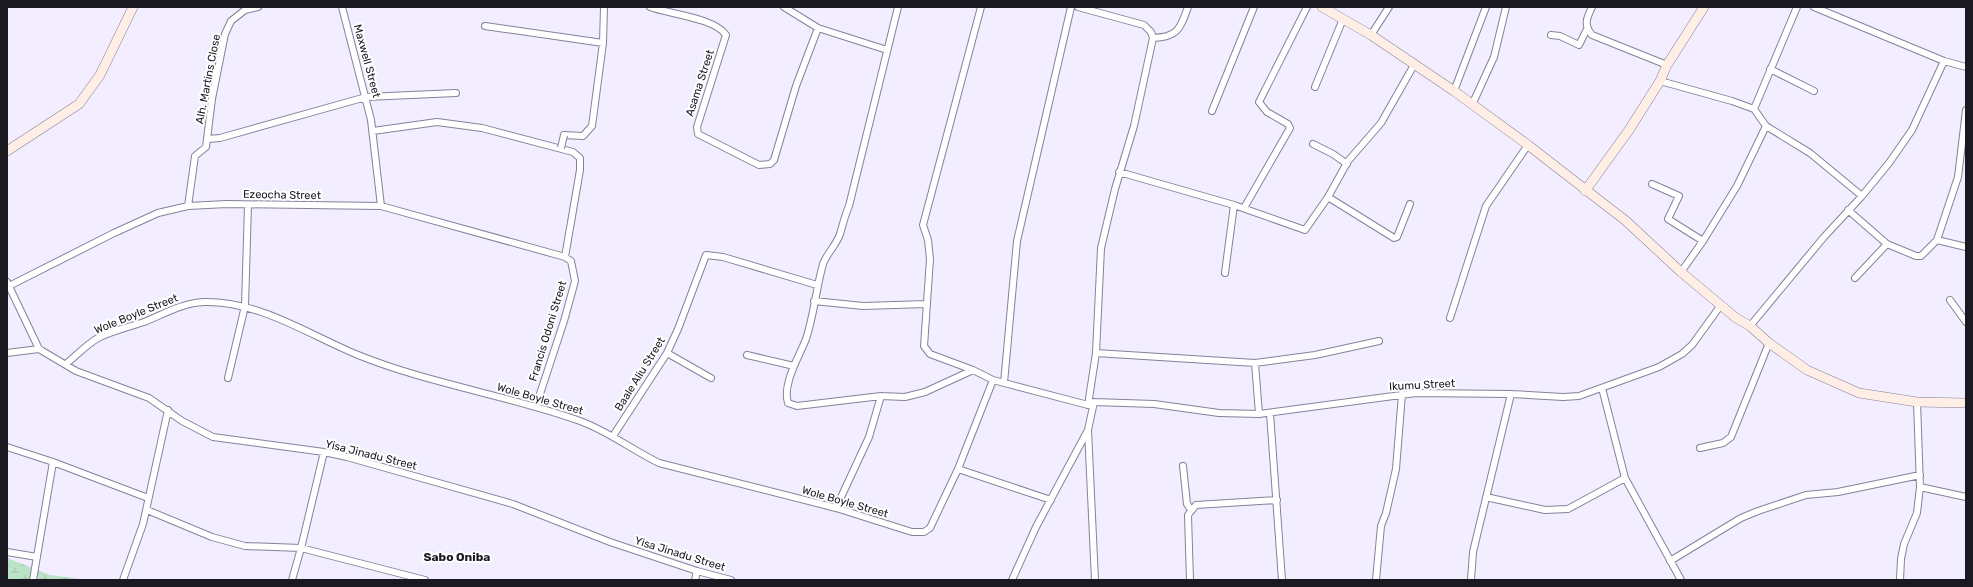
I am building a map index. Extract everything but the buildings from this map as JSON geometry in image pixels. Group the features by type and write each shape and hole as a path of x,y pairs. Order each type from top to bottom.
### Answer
{"main road":[{"path":"7,151 79,104 100,75 133,7"},
{"path":"1322,7 1371,35 1454,91 1528,145 1626,221 1681,272 1736,318 1750,326 1769,344 1807,370 1859,393 1917,402 1966,402"},
{"path":"1585,190 1629,130 1660,81 1667,65 1704,7"}],"street":[{"name":"Alh. Martins Close","path":"188,206 195,156 206,147 208,139 212,99 225,34 231,22 245,10 258,7"},
{"name":"Maxwell Street","path":"342,7 366,97 373,130 381,206"},
{"path":"560,147 564,135 583,136 592,126 602,43 604,7"},
{"name":"Asama Street","path":"650,7 697,19 723,31 726,35 697,127 698,134 759,166 770,164 774,160 796,86 818,28"},
{"path":"784,7 818,28 887,50"},
{"path":"898,7 853,191 841,225 840,235 826,255 817,285 806,339 794,366 786,396 788,403 797,406 881,396 905,397 926,392 973,370"},
{"path":"981,7 923,225 928,240 930,259 924,346 926,351 930,354 973,370 993,380 1088,405 1094,402"},
{"path":"1004,383 1017,241 1071,7"},
{"path":"1078,7 1144,25 1151,32 1153,38 1134,126 1120,172 1101,248 1096,353 1088,405"},
{"path":"1153,38 1170,36 1177,32 1188,7"},
{"path":"1212,111 1254,7"},
{"path":"1244,208 1290,128 1288,124 1267,112 1260,102 1307,7"},
{"path":"1371,35 1389,7"},
{"path":"1454,91 1486,7"},
{"path":"1472,105 1494,57 1506,7"},
{"path":"1592,7 1586,23 1587,29 1592,35 1667,65"},
{"path":"1754,109 1797,7"},
{"path":"1814,7 1944,61 1966,67"},
{"path":"1315,86 1343,19"},
{"path":"485,26 602,43"},
{"path":"1551,35 1560,36 1579,45 1587,29"},
{"path":"1750,326 1889,163 1912,130 1944,61"},
{"path":"1120,172 1244,208 1305,230 1328,197 1347,164 1381,123 1414,65"},
{"path":"1770,69 1814,90"},
{"path":"1660,81 1732,101 1754,109 1766,126 1810,153 1862,196"},
{"path":"208,139 220,138 366,97 456,93"},
{"path":"1848,210 1887,244 1916,256 1921,256 1938,240 1958,177 1966,110"},
{"path":"373,130 437,122 482,128 560,147 578,154 580,158 580,170 565,257"},
{"path":"1681,272 1704,241 1736,186 1766,126"},
{"path":"1313,144 1333,154 1347,164"},
{"path":"1450,318 1486,206 1528,145"},
{"path":"1652,184 1679,196 1668,219 1704,241"},
{"path":"1328,197 1394,238 1397,237 1410,204"},
{"path":"228,378 244,306 248,205"},
{"path":"1225,273 1234,205"},
{"name":"Ezeocha Street","path":"8,284 152,216 188,206 381,206 565,257"},
{"path":"1938,240 1966,247"},
{"path":"1855,278 1887,244"},
{"name":"Baale Aliu Street","path":"613,436 667,353 678,329 706,255 723,257 817,285"},
{"name":"Francis Odoni Street","path":"536,406 564,321 575,281 571,261 565,257"},
{"path":"7,352 39,349 8,284"},
{"path":"1950,300 1966,322"},
{"path":"814,301 863,306 927,304"},
{"name":"Wole Boyle Street","path":"66,364 98,338 148,320 177,307 204,302 244,306 271,316 358,355 414,374 536,406 582,421 613,436 641,455 659,463 836,508 912,532 924,532 930,528 958,470 993,380"},
{"name":"Ikumu Street","path":"1094,402 1154,404 1219,413 1259,414 1416,393 1511,394 1563,397 1579,396 1659,367 1682,354 1692,345 1721,305"},
{"path":"1096,353 1255,363 1315,355 1379,341"},
{"path":"1700,448 1723,443 1731,437 1769,344"},
{"name":"Yisa Jinadu Street","path":"39,349 76,371 149,398 182,421 213,437 324,452 347,457 513,504 550,517 610,542 697,571 731,580"},
{"path":"667,353 711,378"},
{"path":"747,355 794,366"},
{"path":"1255,363 1259,414"},
{"path":"1602,388 1625,478 1681,580"},
{"path":"1376,580 1381,526 1386,513 1396,469 1402,394"},
{"path":"1471,580 1474,552 1511,394"},
{"path":"836,508 869,437 881,396"},
{"path":"1094,402 1088,430 1095,580"},
{"path":"1900,580 1901,559 1904,544 1917,513 1920,487 1917,402"},
{"path":"123,580 147,510 148,498 168,410"},
{"path":"1270,413 1282,580"},
{"path":"1012,580 1036,527 1088,430"},
{"path":"7,447 53,462 148,498"},
{"path":"292,580 324,452"},
{"path":"33,580 53,462"},
{"path":"1183,466 1187,504 1191,510"},
{"path":"958,470 1051,500"},
{"path":"1670,561 1741,518 1758,511 1806,495 1838,492 1920,475"},
{"path":"1486,497 1545,510 1568,509 1625,478"},
{"path":"1920,487 1966,497"},
{"path":"1190,580 1188,515 1196,505 1277,500"},
{"path":"147,510 212,537 245,546 301,548 425,580"},
{"path":"7,552 37,557"},
{"path":"694,580 697,571"}],"green space":[{"path":"7,558 50,575 88,580 7,580"}],"district":[{"name":"Sabo Oniba","path":"457,557"}]}
